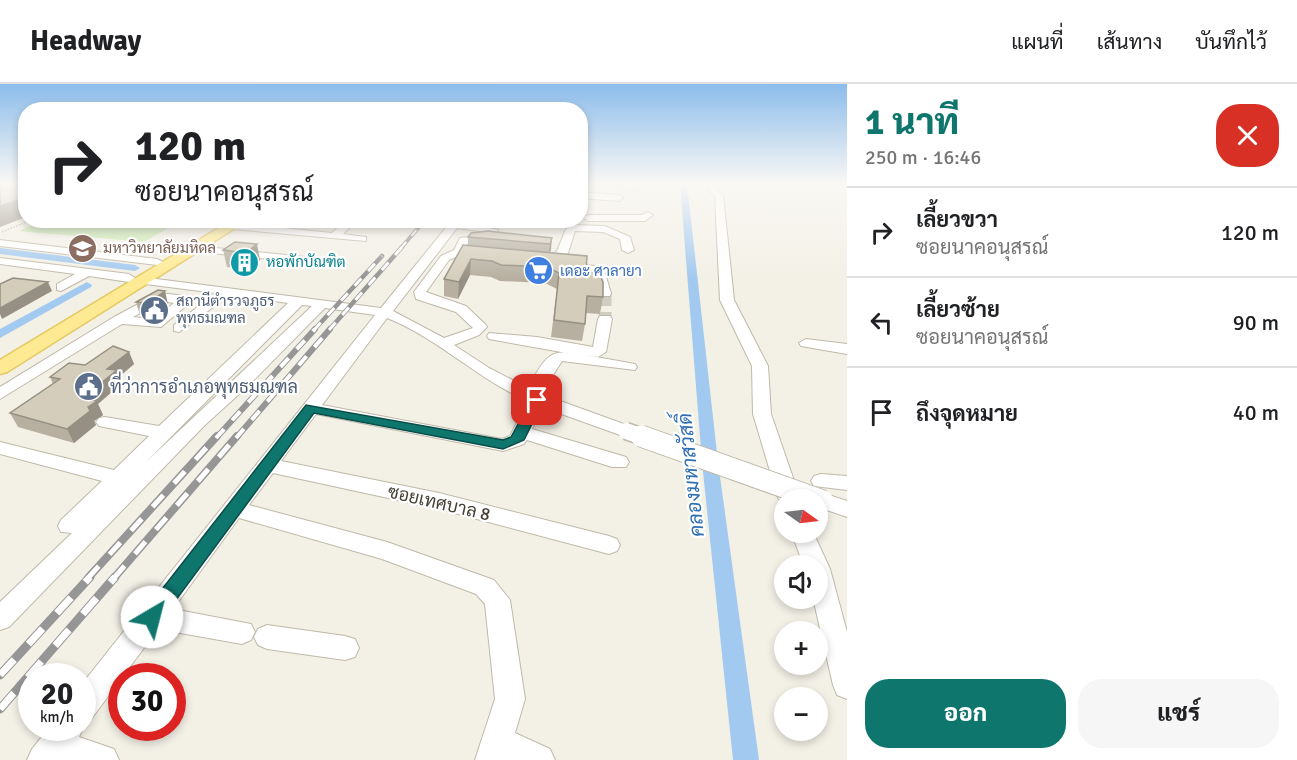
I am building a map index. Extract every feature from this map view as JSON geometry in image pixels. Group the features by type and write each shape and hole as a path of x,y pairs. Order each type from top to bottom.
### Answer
{"main road":[{"path":"0,368 83,318 157,262 222,228"},
{"path":"0,353 196,249 226,228"}],"street":[{"path":"588,217 645,218 647,216"},
{"path":"720,216 727,300 760,366 762,414 786,489"},
{"path":"260,228 362,239"},
{"path":"335,236 344,228"},
{"path":"96,690 384,312 404,291 452,228"},
{"path":"484,333 461,309 421,296 420,292 445,258 461,251 464,240 469,238 493,242 491,228"},
{"path":"604,293 599,270 553,254 574,228 605,229 625,237 628,250"},
{"path":"0,243 157,262"},
{"path":"196,249 325,262"},
{"path":"54,267 86,253"},
{"path":"0,261 384,312 409,321 457,354 534,398 626,431 815,489"},
{"path":"61,287 88,272"},
{"path":"179,328 226,291"},
{"path":"0,619 127,481 165,433 298,302"},
{"path":"69,526 199,421 268,358 322,304"},
{"path":"0,394 119,320 83,318"},
{"path":"442,344 484,333 537,341 575,350 598,352 601,347 605,319"},
{"path":"457,354 484,333"},
{"path":"806,343 847,349"},
{"path":"244,355 268,358"},
{"path":"311,408 503,445 512,444 522,432 534,398 554,359 559,356 629,367"},
{"path":"105,422 165,433"},
{"path":"522,432 619,462"},
{"path":"0,448 127,481"},
{"name":"ซอยเทศบาล 8","path":"268,465 440,501 609,545"},
{"path":"828,489 847,483"},
{"path":"828,495 847,509"},
{"path":"234,509 387,550 485,587 497,600 510,699 494,750 539,760"},
{"path":"828,609 847,685"},
{"path":"152,617 345,648"},
{"path":"55,744 103,760"}],"path":[{"path":"0,233 18,225"}],"green space":[{"path":"26,228 168,228 144,242 19,231"}],"building":[{"path":"488,231 552,238 550,244 468,237 471,233"},
{"path":"235,242 257,244 246,253 223,250"},
{"path":"463,245 587,256 586,272 599,273 603,282 603,297 587,296 585,324 554,320 559,273 547,267 501,265 492,261 471,259 459,282 444,279"},
{"path":"13,278 48,282 0,308 0,284"},
{"path":"158,290 165,291 148,303 136,302"},
{"path":"113,346 129,352 107,369 117,370 83,398 97,401 88,407 90,411 67,429 10,413 60,379 50,377 69,363 85,365"}],"waterway":[{"name":"คลองมหาสวัสดิ์","path":"686,216 710,462 746,760"},
{"path":"0,251 135,268"},
{"path":"0,334 87,285"}],"tunnel":[{"path":"605,293 605,319"}],"railway":[{"path":"401,248 418,228"},
{"path":"329,330 402,247"},
{"path":"314,330 382,256"},
{"path":"216,438 315,329"},
{"path":"236,438 330,329"},
{"path":"88,578 217,436"},
{"path":"114,578 237,436"},
{"path":"0,675 90,577"},
{"path":"0,709 115,577"}],"place":[{"name":"มหาวิทยาลัยมหิดล","path":"82,248"},
{"name":"หอพักบัณฑิต","path":"245,262"},
{"name":"เดอะ ศาลายา","path":"539,271"},
{"name":"สถานีตำรวจภูธร พุทธมณฑล","path":"155,310"},
{"name":"ที่ว่าการอำเภอพุทธมณฑล","path":"89,387"}],"route":[{"path":"152,617 311,408 503,445 512,444 517,440 537,400"}]}
